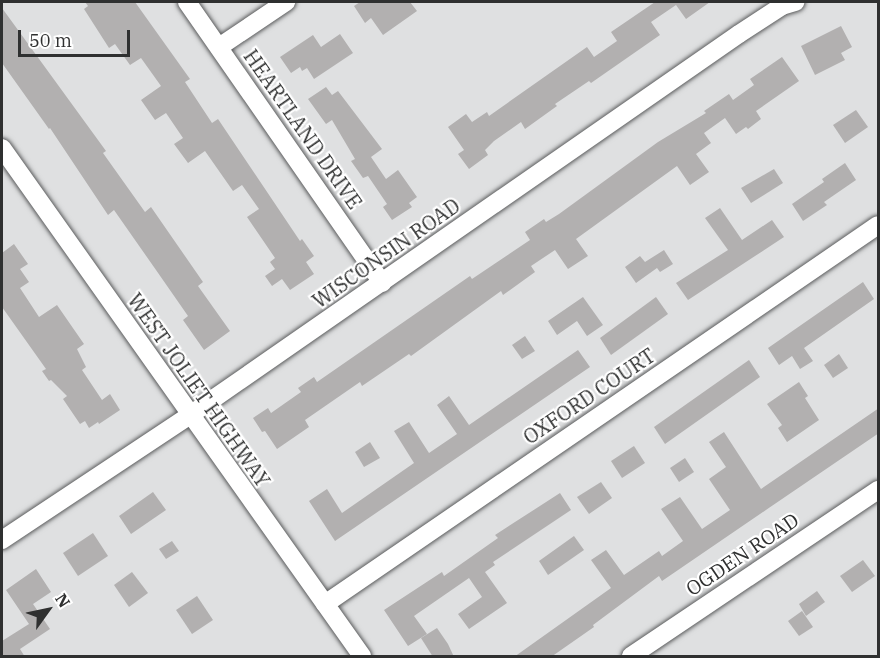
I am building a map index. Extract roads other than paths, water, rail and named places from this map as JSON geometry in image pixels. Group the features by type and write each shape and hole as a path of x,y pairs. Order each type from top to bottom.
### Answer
{"street":[{"name":"HEARTLAND DRIVE","path":"187,2 382,283"},
{"path":"219,47 286,2"},
{"name":"WISCONSIN ROAD","path":"2,540 382,283 730,41 782,6 795,2"},
{"name":"WEST JOLIET HIGHWAY","path":"2,148 362,657"},
{"name":"OXFORD COURT","path":"325,604 879,225"},
{"name":"OGDEN ROAD","path":"631,657 879,490"}]}
